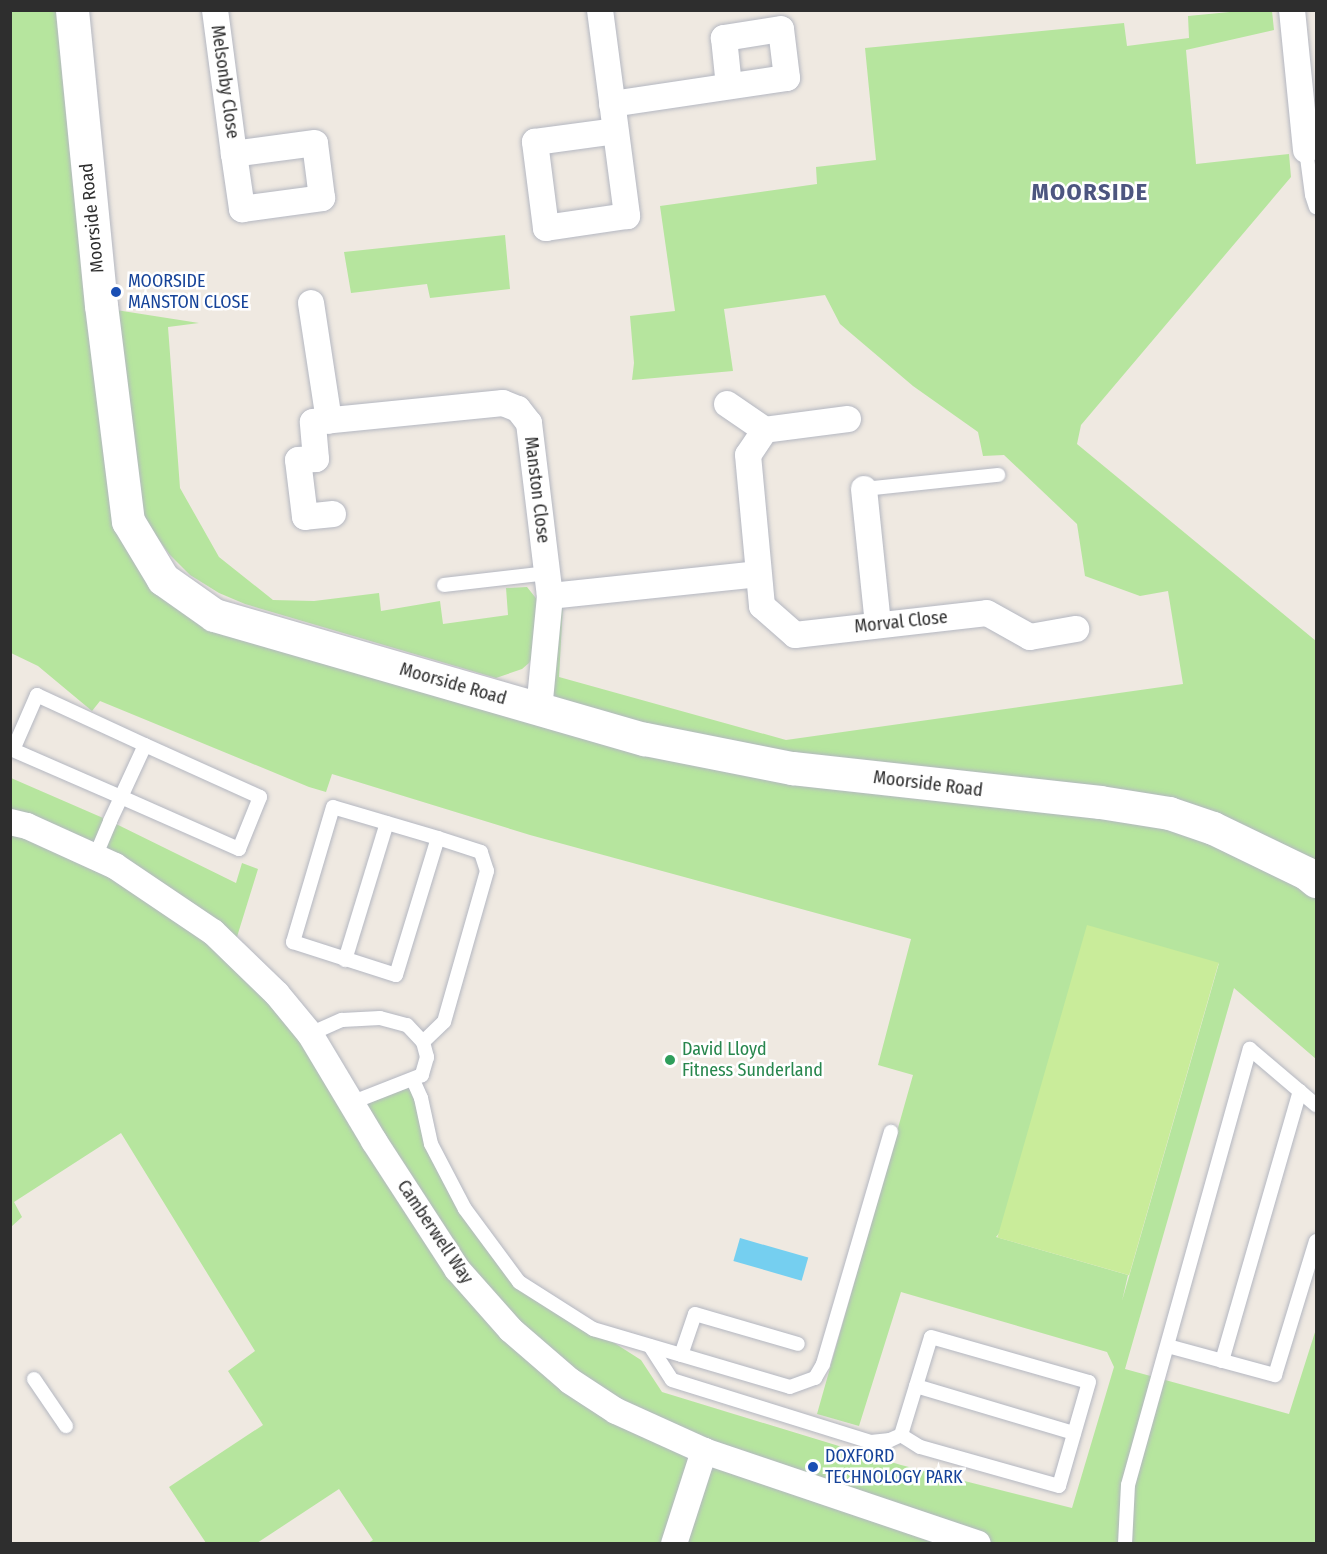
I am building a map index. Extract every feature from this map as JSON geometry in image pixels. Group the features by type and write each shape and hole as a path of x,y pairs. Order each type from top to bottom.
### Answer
{"street":[{"name":"Moorside Road","path":"72,10 101,306 128,521 163,579 214,615 645,739 792,768 1100,802 1168,813 1213,828 1306,873 1317,881"},
{"name":"Melsonby Close","path":"215,10 234,154"},
{"path":"600,10 627,216 546,228 535,142 615,131"},
{"path":"1292,10 1306,51 1306,150"},
{"path":"612,104 729,86"},
{"path":"311,303 329,421 313,422 323,458 298,460 304,517 333,514"},
{"name":"Manston Close","path":"329,421 503,402 518,409 529,423 549,584 539,710"},
{"path":"727,404 765,430 848,419"},
{"name":"Morval Close","path":"765,430 748,455 762,606 795,635 987,613 1030,637 1076,629"},
{"path":"864,489 878,624"},
{"path":"549,584 758,574"},
{"name":"Camberwell Way","path":"10,822 27,826 115,866 213,932 277,994 310,1034 351,1103 457,1269 511,1330 570,1381 616,1411 704,1451 978,1544"},
{"path":"674,1544 704,1451"}],"lane":[{"path":"1306,150 1312,195 1317,207"},
{"path":"864,489 998,475"},
{"path":"444,585 549,584"},
{"path":"37,695 260,797 239,849 121,797 13,750 37,695"},
{"path":"95,857 145,745"},
{"path":"423,1042 444,1022 487,871 481,852 438,838 333,807 293,942 396,975 438,838"},
{"path":"345,960 387,823"},
{"path":"310,1034 342,1020 380,1018 407,1025 423,1042 427,1057 422,1075 351,1103"},
{"path":"1125,1544 1128,1485 1250,1049 1317,1105"},
{"path":"413,1080 421,1098 435,1153 465,1209 519,1282 593,1329 790,1387 815,1378 823,1364 891,1132"},
{"path":"1222,1361 1300,1091"},
{"path":"1167,1346 1275,1375 1317,1241"},
{"path":"681,1355 694,1314 798,1344"},
{"path":"650,1346 672,1380 871,1442 890,1440 901,1435 931,1337 1089,1382 1059,1486 920,1448 901,1435"},
{"path":"34,1379 66,1426"},
{"path":"916,1386 1074,1433"}],"green space":[{"path":"11,11 72,11 128,521 215,615 539,710 549,606 563,605 559,677 786,740 1183,684 1168,591 1140,596 1085,576 1077,524 1004,455 983,456 978,432 913,386 840,324 825,295 724,309 733,371 632,380 634,363 630,316 675,311 660,206 817,184 816,167 876,160 865,48 1124,23 1127,46 1189,38 1188,16 1240,11 1272,11 1274,30 1186,50 1196,164 1289,154 1291,177 1081,425 1077,444 1316,641 1316,1059 1234,988 1125,1369 1289,1414 1316,1329 1316,1543 368,1543 373,1540 339,1489 257,1543 206,1543 169,1487 263,1425 228,1371 255,1351 121,1133 14,1202 22,1217 11,1227 11,778 110,821 236,883 242,863 258,869 236,940 351,1103 413,1080 431,1144 519,1282 641,1360 662,1392 901,1465 1072,1508 1114,1367 1107,1352 901,1292 859,1426 817,1414 913,1075 878,1065 911,939 530,835 332,774 326,792 309,787 100,701 92,711 38,666 11,653","holes":["1219,963 1122,1301 1128,1275 996,1237"]},
{"path":"505,235 510,289 430,298 427,284 351,293 344,252"},
{"path":"116,310 199,323 168,327 180,488 219,557 273,600 314,601 379,593 381,611 440,601 443,624 508,615 506,588 527,587 539,602 534,655 529,663 522,669 496,678 245,604 219,593 190,575 170,555 150,528 138,502"},
{"path":"1087,925 1219,963 1129,1275 997,1237"}],"water":[{"path":"740,1238 808,1258 802,1281 733,1261"}],"place":[{"name":"MOORSIDE MANSTON CLOSE","path":"116,292"},
{"name":"David Lloyd Fitness Sunderland","path":"670,1060"},
{"name":"DOXFORD TECHNOLOGY PARK","path":"813,1467"}],"district":[{"name":"MOORSIDE","path":"1090,193"}]}
